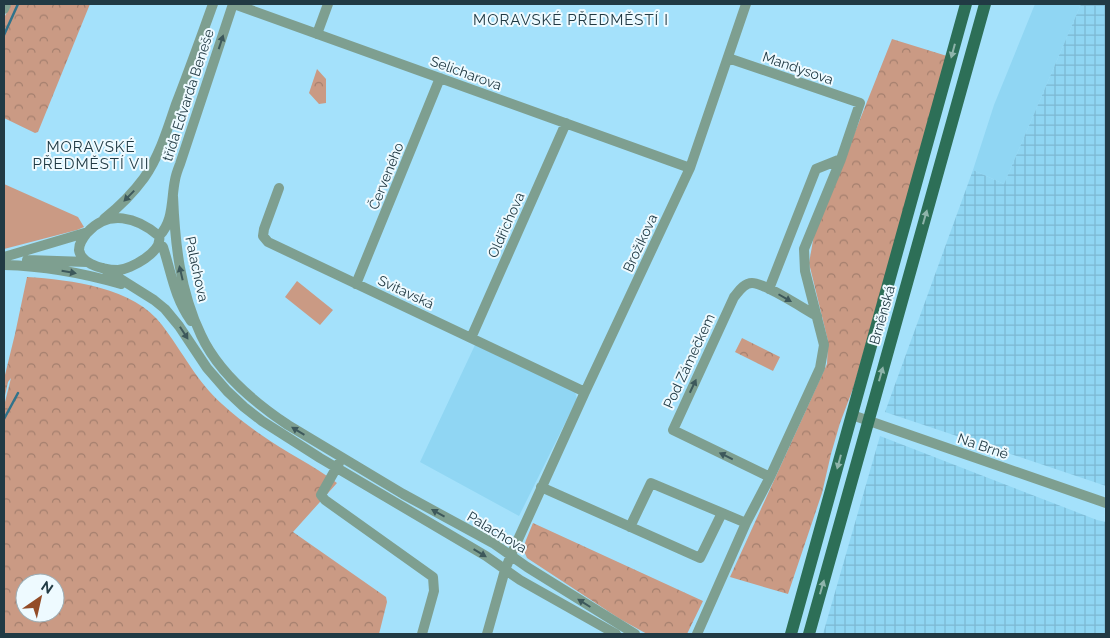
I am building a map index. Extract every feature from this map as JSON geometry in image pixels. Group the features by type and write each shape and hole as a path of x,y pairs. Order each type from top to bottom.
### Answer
{"main road":[{"name":"Brněnská","path":"791,634 966,4"},
{"name":"Brněnská","path":"809,634 985,4"}],"street":[{"path":"4,10 6,4"},
{"name":"třída Edvarda Beneše","path":"100,222 128,197 149,170 166,133 213,4"},
{"name":"třída Edvarda Beneše","path":"173,196 175,180 233,4"},
{"name":"Selicharova","path":"233,4 690,168"},
{"path":"317,34 328,4"},
{"name":"Brožíkova","path":"487,634 510,555 584,392 690,168 746,4"},
{"name":"Mandysova","path":"728,58 860,103 841,159"},
{"name":"Červeného","path":"356,284 440,78"},
{"name":"Oldřichova","path":"471,338 566,123"},
{"path":"769,289 816,169 841,159"},
{"path":"697,634 746,523 770,477 820,368 824,345 805,271 804,249 841,159"},
{"name":"Svitavská","path":"279,188 264,229 265,239 276,246 584,392"},
{"path":"4,264 33,260 87,262 104,268 118,270 129,268 154,250 169,219 173,196"},
{"name":"Palachova","path":"173,196 179,267 185,292 201,336 223,368 238,385 288,425 403,494 493,543 635,634"},
{"path":"87,262 83,259 79,249 80,242 100,222 115,218 127,218 148,227 159,239 163,247 179,302 201,336"},
{"path":"4,257 88,232"},
{"path":"4,264 32,266 88,275 136,288"},
{"name":"Palachova","path":"104,268 165,309 179,326 207,368 228,391 262,421 337,468 486,556 520,580 616,634"},
{"name":"Pod Zámečkem","path":"770,477 673,430 734,297 742,287 752,283 769,289 817,316"},
{"name":"Na Brně","path":"852,415 1106,503"},
{"path":"343,458 321,495 433,577 434,591 422,634"},
{"path":"630,527 651,482 746,523"},
{"path":"541,487 700,558 722,513"}],"shaded area":[{"path":"1035,4 1081,4 1004,184 973,170 994,105"},
{"path":"1081,4 1106,4 1106,486 885,412 973,170 1004,184"},
{"path":"475,345 575,392 577,399 519,516 420,462"},
{"path":"880,436 1106,522 1106,634 823,634"}],"green space":[{"path":"11,4 90,4 38,132 35,133 4,118 4,18"},
{"path":"892,39 947,56 854,386 840,423 822,493 788,594 730,577 827,364 828,341 809,263 814,235"},
{"path":"317,69 326,79 326,103 319,104 309,93"},
{"path":"4,184 78,217 84,227 4,249"},
{"path":"27,277 63,280 100,288 119,294 150,312 162,325 205,386 222,404 270,441 337,483 293,532 386,597 387,602 379,634 4,634 4,406 11,378 8,382 4,400 4,379"},
{"path":"297,281 333,310 320,325 285,297"},
{"path":"742,338 780,357 773,371 735,352"},
{"path":"533,523 703,601 687,634 647,634 620,619 527,558 523,549"}],"waterway":[{"path":"4,35 18,4"},
{"path":"4,419 18,393"}],"district":[{"name":"MORAVSKÉ PŘEDMĚSTÍ I","path":"571,20"},
{"name":"MORAVSKÉ PŘEDMĚSTÍ VII","path":"91,156"}]}
